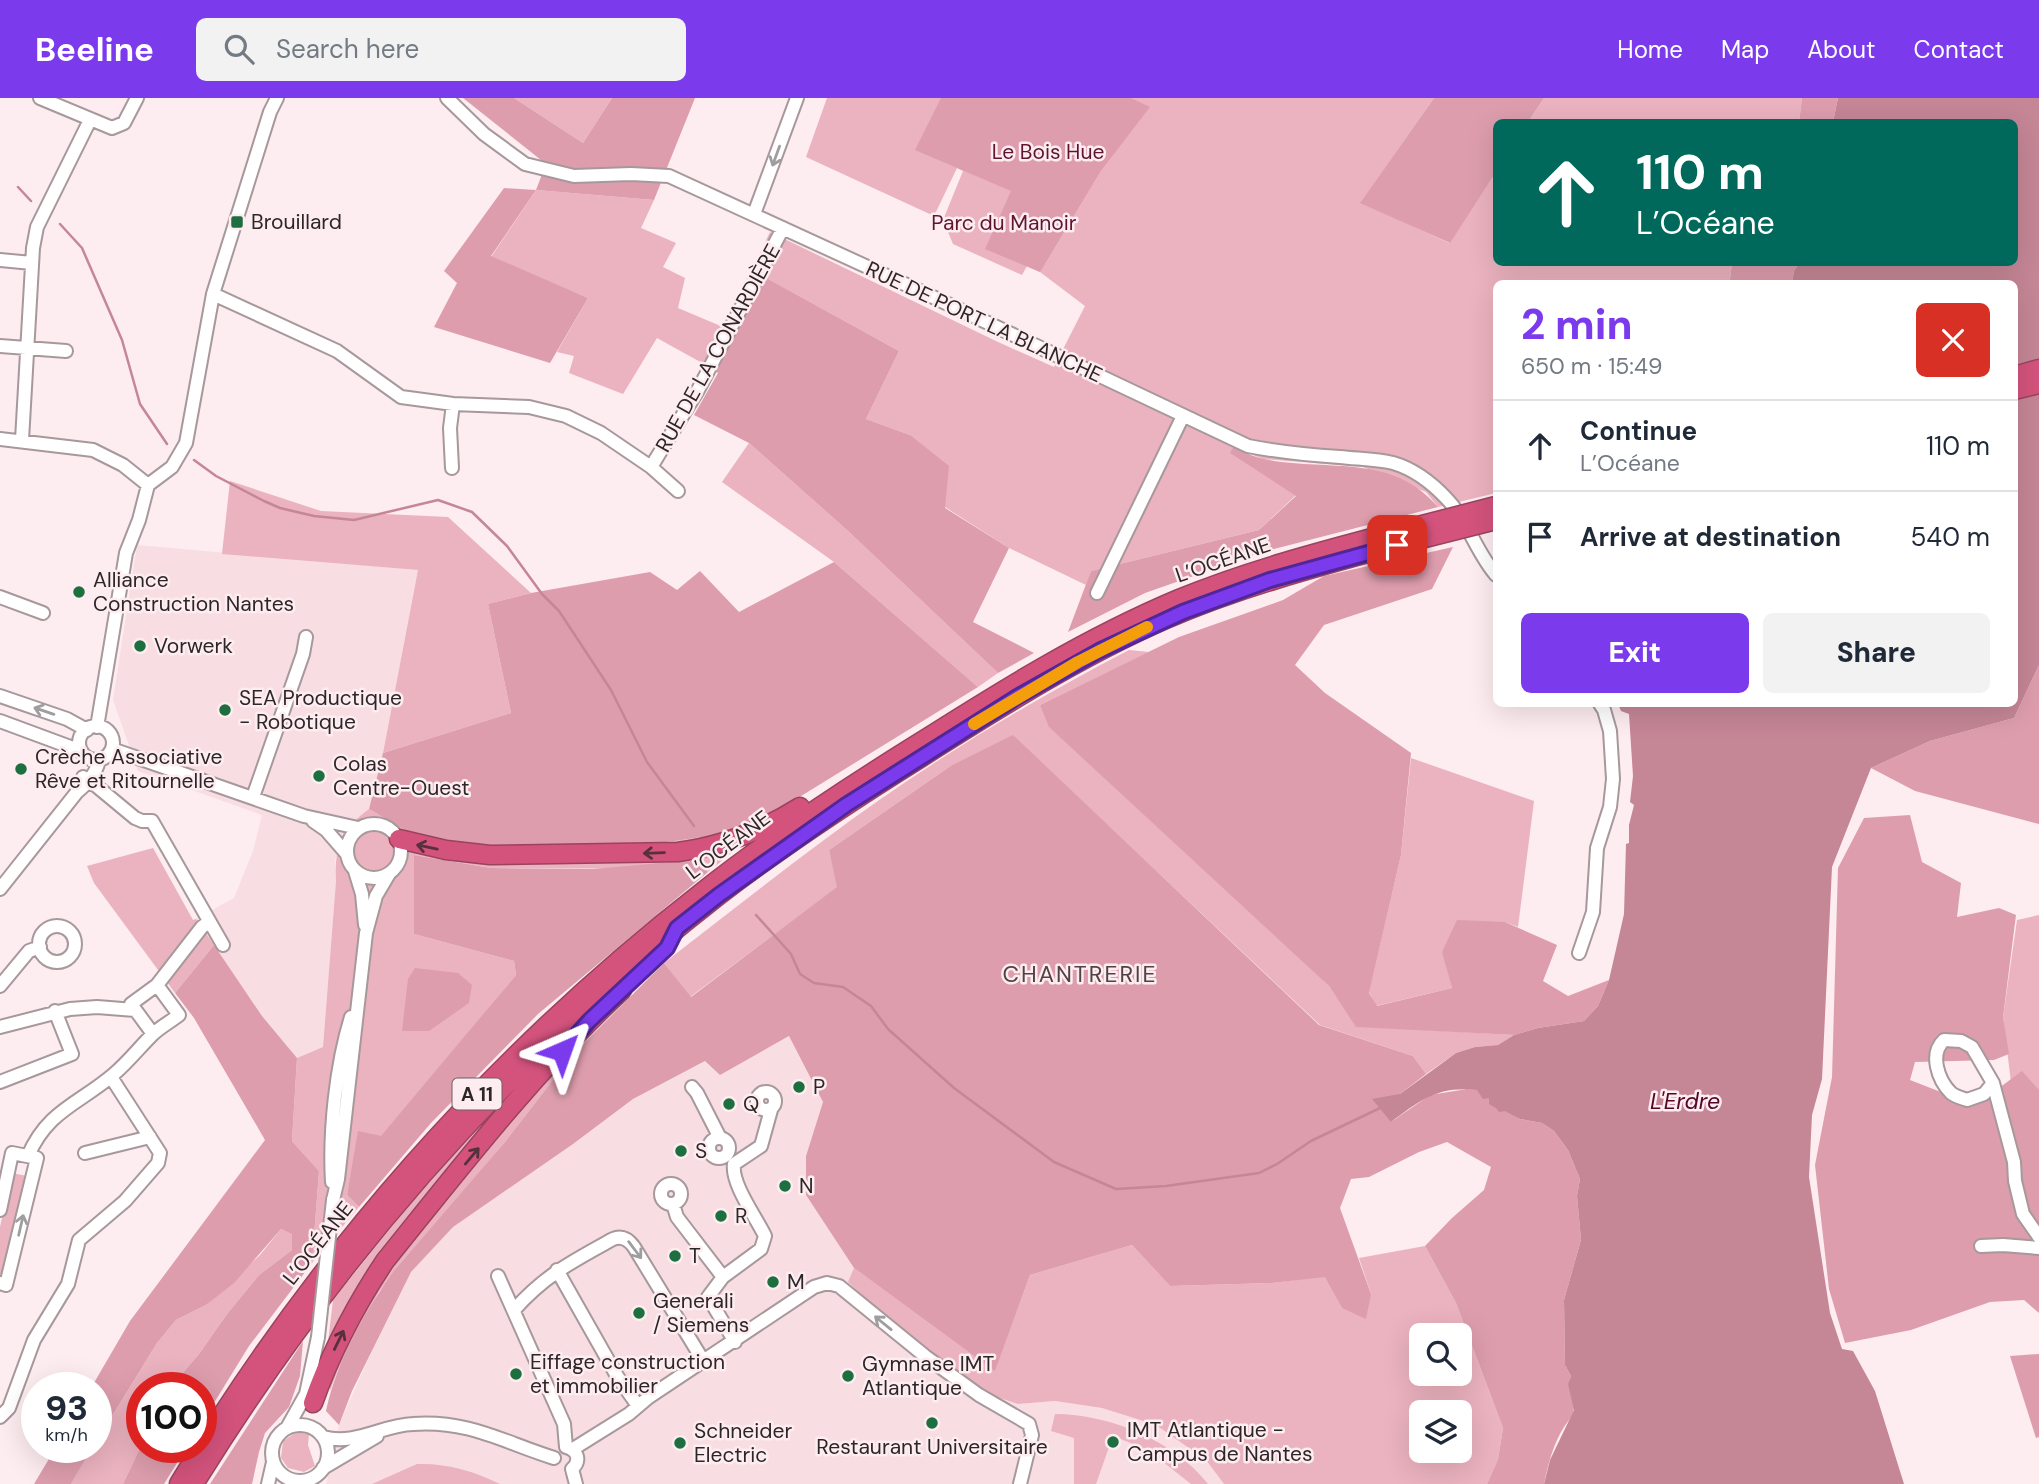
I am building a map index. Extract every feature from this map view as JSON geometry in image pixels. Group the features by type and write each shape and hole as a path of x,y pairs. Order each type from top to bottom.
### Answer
{"highway":[{"path":"2018,375 2039,369"},
{"path":"2018,389 2039,384"},
{"name":"L’OCÉANE","path":"194,1484 290,1338 402,1196 523,1066 590,1002 677,928 750,872 846,805 1017,697 1099,651 1158,622 1216,598 1493,507"},
{"name":"L’OCÉANE","path":"179,1484 295,1309 380,1202 485,1086 582,992 648,935 749,856 856,782 1038,670 1127,622 1236,578 1394,539 1493,521"},
{"path":"399,839 446,850 490,855 657,853 701,849 746,836 788,815 834,786 856,782"},
{"path":"313,1403 338,1341 385,1261 537,1078 590,1020 667,948 677,928"}],"street":[{"path":"42,98 108,128 121,125 137,98"},
{"path":"223,945 152,821 135,818 86,779 81,737 92,728 126,553 139,520 148,485 172,467 186,443 213,294 270,112 277,98"},
{"name":"RUE DE PORT LA BLANCHE","path":"447,98 484,134 525,164 574,176 669,176 1248,446 1279,452 1393,463 1416,473 1450,501 1473,538 1483,561 1493,572"},
{"path":"754,214 797,98"},
{"path":"22,440 32,263 37,227 90,120"},
{"name":"RUE DE LA CONARDIÈRE","path":"651,467 698,390 783,228"},
{"path":"0,260 32,263"},
{"name":"RUE DE LA CONARDIÈRE","path":"213,294 337,351 401,397 453,404 529,407 566,416 601,433 651,467 678,491"},
{"path":"0,346 66,351"},
{"path":"452,468 450,428 453,404"},
{"path":"1097,593 1183,416"},
{"path":"0,439 93,450 123,465 148,485"},
{"path":"0,597 43,613"},
{"path":"253,797 303,654 306,637"},
{"path":"0,696 108,731 112,737 112,749 108,756 99,760 0,721"},
{"path":"1578,953 1593,912 1597,848 1610,807 1613,779 1610,731 1602,707"},
{"path":"112,749 304,816 358,828"},
{"path":"0,889 86,779 95,774 99,760"},
{"path":"304,816 326,830 346,853 362,894 366,933"},
{"path":"311,1428 333,1200 340,1167 366,933 376,896 400,859 399,839 391,829 380,824 367,824 358,828 348,840 346,853"},
{"path":"355,871 371,878 389,874"},
{"path":"153,1034 131,1004 157,985 202,927 209,922"},
{"path":"0,986 29,951 40,947"},
{"path":"28,1156 38,1136 58,1113 111,1077 153,1034 179,1015 157,985"},
{"path":"0,1027 55,1011 97,1007 135,1010"},
{"path":"0,1082 72,1054 55,1011"},
{"path":"1993,1083 1984,1094 1968,1100 1953,1095 1940,1079 1937,1046 1944,1040 1953,1040 1972,1047 1993,1083 2014,1162 2015,1181 2023,1214 2039,1237"},
{"path":"0,1416 9,1408 34,1340 68,1284 79,1240 125,1201 158,1163 160,1153 111,1077"},
{"path":"692,1087 720,1138 711,1142 710,1151 716,1157 730,1160 761,1146 771,1110"},
{"path":"85,1153 150,1137"},
{"path":"0,1210 12,1153 37,1158 6,1284 0,1283"},
{"path":"730,1160 735,1182 765,1236 761,1249 723,1277 708,1297 734,1342"},
{"path":"673,1204 677,1217 723,1277"},
{"path":"514,1310 556,1270 613,1239 622,1238 630,1242 662,1289 667,1304 704,1362"},
{"path":"1981,1246 2039,1248"},
{"path":"556,1270 617,1376 638,1406"},
{"path":"499,1276 564,1424 570,1448 578,1459 572,1469 576,1484"},
{"path":"572,1469 560,1469 555,1465 554,1458 558,1449 570,1448 638,1406 821,1284 837,1285 904,1340 979,1395 1029,1423 1032,1435 1020,1484"},
{"path":"268,1484 274,1443 287,1428 306,1394 318,1337"},
{"path":"287,1428 301,1425 311,1428 323,1437 350,1439 410,1424 456,1425 497,1436 554,1458"},
{"path":"273,1462 290,1482 306,1480 384,1432"},
{"path":"323,1437 327,1452 323,1468"}],"shaded area":[{"path":"137,545 418,570 383,753 369,809 358,817 335,860 336,881 323,1047 297,1058 262,1016 196,919 234,898 253,851 262,815 138,771 113,700"},
{"path":"790,1036 823,1102 806,1156 806,1195 854,1268 849,1282 907,1337 1018,1404 1055,1401 1102,1408 1156,1425 1206,1460 1224,1484 326,1484 339,1425 375,1344 411,1272 453,1226 573,1144 633,1099 706,1061 720,1075"}],"green space":[{"path":"463,98 514,98 583,143 612,98 695,98 654,200 536,190 546,164"},
{"path":"514,98 612,98 583,143"},
{"name":"Parc du Manoir","path":"827,98 1434,98 1361,202 1449,243 1493,177 1493,266 1732,266 1729,280 1493,280 1493,494 1438,507 1426,492 1363,467 1263,459 1233,447 1231,453 1296,495 1259,530 1091,571 1086,585 1009,548 945,507 910,435 866,419 899,351 752,270 770,232 1054,367 1085,306 1040,272 1027,266 1022,275 953,244 943,220 963,171 957,168 934,216 806,157"},
{"name":"Le Bois Hue","path":"941,98 1131,98 1150,107 1100,172 1040,272 985,249 1011,191 915,150"},
{"path":"1434,98 1544,98 1530,119 1493,119 1493,177 1450,243 1360,203"},
{"path":"1544,98 1802,98 1799,119 1530,119"},
{"path":"1802,98 1838,98 1834,119 1799,119"},
{"path":"504,188 536,190 491,256 588,298 550,363 434,327 457,283 444,271"},
{"path":"536,190 654,200 641,228 676,243 663,267 685,278 678,308 723,327 704,364 657,338 623,394 569,373 574,356 557,352 588,298 491,257"},
{"path":"1732,266 1797,266 1792,280 1730,279"},
{"path":"752,270 899,351 866,419 910,435 949,466 945,508 1009,548 973,622 1034,653 998,673 848,531 749,443 694,415 718,373 704,364"},
{"path":"749,443 848,531 998,673 978,687 834,562 722,482"},
{"path":"1233,447 1264,459 1287,463 1379,471 1400,478 1420,490 1438,507 1262,552 1145,593 1068,632 1091,571 1259,530 1296,496 1230,453"},
{"path":"230,481 321,511 448,517 531,593 488,604 511,713 383,753 418,570 222,554"},
{"path":"1453,547 1432,589 1324,625 1295,665 1325,693 1411,753 1401,855 1369,993 1377,1006 1452,988 1442,952 1457,920 1505,922 1557,945 1543,981 1568,996 1609,980 1598,1006 1584,1021 1538,1028 1514,1035 1356,1027 1329,986 1049,727 1040,705 1179,637 1283,600 1324,576"},
{"path":"834,562 978,687 780,809 739,829 653,844 479,846 422,837 369,809 383,753 511,713 488,604 531,593 650,572 677,590 700,571 739,612"},
{"path":"1129,650 1149,652 1040,705 1329,986 1356,1026 1514,1035 1498,1045 1475,1047 1456,1053 1426,1074 1413,1056 1320,1025 1013,736 952,765 829,850 838,887 690,997 664,963 804,855 897,788 1011,715"},
{"path":"2039,665 2039,824 1915,791 1871,768 1930,741 2014,718"},
{"path":"1013,735 1319,1025 1413,1056 1426,1074 1400,1094 1391,1122 1430,1095 1467,1089 1477,1090 1520,1119 1542,1123 1554,1131 1568,1150 1580,1179 1577,1196 1581,1240 1564,1300 1565,1365 1571,1376 1574,1408 1554,1447 1544,1484 1487,1484 1498,1459 1503,1428 1472,1346 1472,1323 1464,1323 1456,1303 1425,1246 1484,1190 1491,1167 1447,1142 1419,1152 1369,1177 1351,1179 1340,1208 1371,1294 1366,1319 1342,1308 1325,1277 1272,1283 1170,1286 1132,1245 1030,1275 995,1371 854,1268 806,1195 806,1156 823,1102 789,1036 720,1075 705,1061 633,1099 453,1227 411,1272 352,1391 339,1425 326,1411 344,1355 372,1303 394,1271 505,1142 573,1054 664,963 691,997 837,887 829,850 952,765"},
{"path":"1411,758 1534,801 1518,927 1505,922 1443,952 1452,988 1376,1006 1369,992 1401,855"},
{"path":"369,809 401,828 512,846 653,844 739,829 739,847 708,872 703,869 491,868 414,855 414,934 514,961 516,975 351,1175 347,1195 359,1207 312,1263 319,1171 292,1141 297,1058 323,1047 338,849 346,831"},
{"path":"1910,815 1922,862 1961,883 1957,917 1999,908 2016,915 2003,1017 2009,1054 1994,1060 1915,1062 1910,1080 1951,1096 1999,1088 2022,1071 2039,1090 2039,1313 2024,1300 1990,1302 1911,1330 1845,1343 1829,1289 1815,1165 1832,1077 1838,868 1864,818"},
{"path":"153,848 193,920 196,919 214,945 175,993 94,883 87,866"},
{"path":"414,855 491,868 593,869 695,860 708,872 538,1014 431,1123 359,1207 347,1195 358,1131 381,1136 516,975 514,961 414,934"},
{"path":"2039,915 2039,1162 2021,1164 2003,1017 2017,920"},
{"path":"214,945 262,1016 297,1058 292,1141 319,1171 312,1263 249,1346 217,1398 217,1372 184,1372 259,1275 292,1250 292,1234 281,1229 234,1283 206,1305 176,1320 157,1343 139,1372 126,1372 126,1393 112,1416 112,1372 100,1372 130,1321 265,1140 194,1018 175,993"},
{"path":"415,968 458,973 472,985 469,1003 429,1031 402,1031 408,979"},
{"path":"550,1052 573,1054 505,1142 379,1292 338,1370 330,1391 328,1342 333,1300 405,1210"},
{"path":"12,1173 27,1176 6,1275 0,1274 0,1227"},
{"path":"281,1229 293,1234 292,1250 259,1275 184,1372 139,1372 157,1343 176,1320 206,1305 260,1255"},
{"path":"1132,1245 1170,1286 1272,1283 1326,1276 1342,1308 1371,1294 1359,1258 1425,1246 1456,1303 1464,1323 1409,1323 1409,1386 1472,1386 1472,1346 1503,1428 1498,1459 1487,1484 1224,1484 1206,1460 1156,1425 1102,1408 1055,1401 1018,1404 976,1390 907,1337 848,1282 854,1268 995,1370 1030,1275"},
{"path":"303,1341 300,1376 289,1407 265,1433 252,1484 210,1484"},
{"path":"2039,1354 2039,1437 2036,1438 2010,1356"},
{"path":"126,1393 126,1463 133,1463 123,1484 71,1484 83,1463 112,1463 112,1416"},
{"path":"1055,1414 1097,1419 1139,1433 1178,1455 1208,1484 1191,1484 1148,1450 1113,1436 1096,1484 1074,1484 1074,1438 1051,1431"},
{"path":"297,1432 309,1434 308,1445 315,1466 304,1472 288,1468 281,1458 283,1441"},
{"path":"46,1463 83,1463 71,1484 34,1484"},
{"path":"133,1463 177,1463 164,1484 123,1484"},
{"path":"417,1464 460,1469 500,1484 372,1484"}],"water":[{"name":"L'Erdre","path":"1838,98 2039,98 2039,665 2014,718 1930,741 1871,768 1832,867 1822,1079 1812,1115 1809,1177 1830,1313 1842,1349 1853,1351 1875,1391 1904,1484 1544,1484 1550,1460 1574,1410 1568,1384 1571,1376 1565,1365 1564,1300 1581,1240 1577,1196 1580,1179 1568,1150 1554,1131 1542,1123 1520,1119 1505,1111 1499,1112 1489,1104 1489,1098 1483,1099 1477,1090 1451,1090 1430,1096 1391,1122 1372,1099 1400,1094 1456,1053 1475,1047 1498,1045 1514,1035 1538,1028 1584,1021 1598,1006 1609,980 1624,914 1626,844 1629,843 1629,825 1634,805 1630,802 1633,776 1629,714 1621,711 1619,707 2018,707 2018,280 1792,280 1797,266 2018,266 2018,119 1834,119"}],"waterway":[{"path":"18,187 31,201"},
{"path":"60,224 82,248 122,340 140,404 167,444"},
{"path":"194,460 216,476 264,501 280,508 314,516 354,520 438,500 472,512 507,546 542,594 559,611 611,690 647,762 694,826"},
{"path":"756,915 791,954 800,974 814,983 843,987 871,1006 888,1029 954,1088 1054,1162 1116,1189 1166,1186 1259,1173 1311,1141 1380,1108"}],"slow traffic":[{"path":"974,724 1078,662 1147,627"}],"place":[{"name":"Brouillard","path":"237,222"},
{"name":"Alliance Construction Nantes","path":"79,592"},
{"name":"Vorwerk","path":"140,646"},
{"name":"SEA Productique - Robotique","path":"225,710"},
{"name":"Crèche Associative Rêve et Ritournelle","path":"21,769"},
{"name":"Colas Centre-Ouest","path":"319,776"},
{"name":"P","path":"799,1087"},
{"name":"Q","path":"729,1104"},
{"name":"S","path":"681,1151"},
{"name":"N","path":"785,1186"},
{"name":"R","path":"721,1216"},
{"name":"T","path":"675,1256"},
{"name":"M","path":"773,1282"},
{"name":"Generali / Siemens","path":"639,1313"},
{"name":"Eiffage construction et immobilier","path":"516,1374"},
{"name":"Gymnase IMT Atlantique","path":"848,1376"},
{"name":"Restaurant Universitaire","path":"932,1423"},
{"name":"IMT Atlantique - Campus de Nantes","path":"1113,1442"},
{"name":"Schneider Electric","path":"680,1443"}],"district":[{"name":"CHANTRERIE","path":"1080,974"}],"route":[{"path":"562,1051 590,1020 667,948 677,928 719,895 846,805 1017,697 1099,651 1216,598 1306,569 1397,545"}]}
